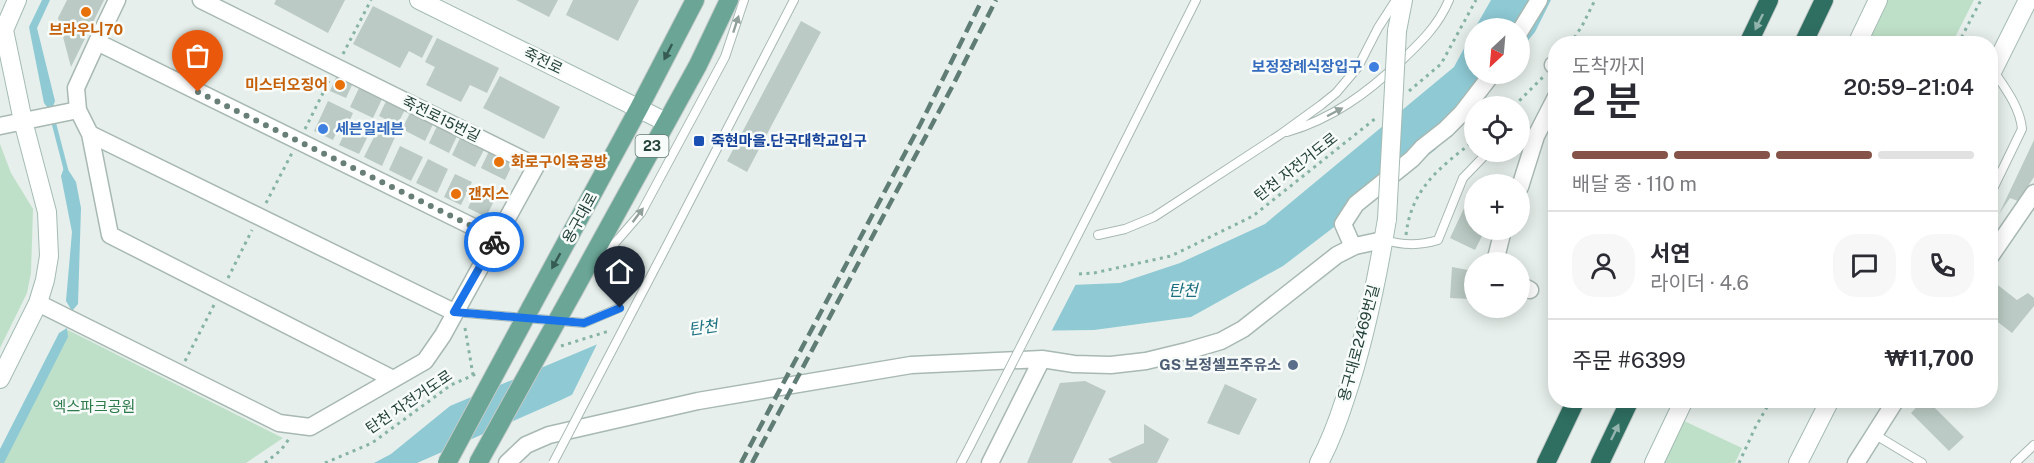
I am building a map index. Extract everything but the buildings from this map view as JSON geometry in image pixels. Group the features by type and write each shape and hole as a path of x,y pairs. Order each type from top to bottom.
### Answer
{"highway":[{"path":"1752,36 1769,0"},
{"path":"1807,36 1824,0"},
{"path":"1546,463 1572,408"},
{"path":"1600,463 1626,408"}],"main road":[{"name":"용구대로","path":"447,463 695,0"},
{"name":"용구대로","path":"573,292 698,64 729,0"},
{"name":"23","path":"478,463 573,292"}],"street":[{"path":"0,379 38,303 49,256 47,212 23,121 4,30 17,0"},
{"path":"117,0 76,88 75,111 90,134 110,235 393,379"},
{"name":"죽전로15번길","path":"201,0 536,166 443,335 424,361 310,427 300,426"},
{"name":"죽전로","path":"419,0 666,122"},
{"name":"용구대로2469번길","path":"1319,463 1330,442 1357,365 1374,296 1387,219 1397,31 1403,0"},
{"path":"1528,18 1539,0"},
{"path":"1861,36 1878,0"},
{"path":"1998,61 2028,0"},
{"path":"97,42 496,238"},
{"path":"1353,247 1343,224 1356,204 1446,129 1462,113 1484,84"},
{"path":"0,126 75,111"},
{"path":"1524,174 1536,136 1548,113"},
{"path":"90,134 454,312"},
{"path":"1998,245 2034,193"},
{"path":"507,463 526,445 549,435 698,401 911,365 1042,358 1074,364 1112,365 1156,358 1221,341 1243,329 1337,255 1353,247 1383,240"},
{"path":"38,303 279,423 300,426"},
{"path":"990,463 1042,358"},
{"path":"1654,463 1680,408"},
{"path":"1798,463 1826,408"},
{"path":"1856,463 1891,408"}],"lane":[{"path":"573,292 641,213 725,57 744,0"},
{"path":"554,463 794,0"},
{"path":"961,463 1196,0"},
{"path":"1098,235 1125,229 1154,217 1281,134 1321,105 1347,81 1358,67 1378,28 1396,0"},
{"path":"1281,134 1308,126 1338,111 1374,86 1427,36 1440,19 1449,0"},
{"path":"1998,81 2014,104 2021,119 2022,129 1998,178"},
{"path":"1383,240 1405,245 1424,244 1438,240 1463,177 1478,162"},
{"path":"454,312 584,323 620,308"},
{"path":"1874,434 1922,463"},
{"path":"2015,463 2034,445"}],"path":[{"path":"179,373 371,0"},
{"path":"1408,92 1441,64 1476,0"},
{"path":"1575,36 1595,0"},
{"path":"1962,36 1981,0"},
{"path":"1524,96 1548,72"},
{"name":"탄천 자전거도로","path":"1078,274 1094,273 1171,256 1253,216 1383,112"},
{"path":"1405,245 1412,206 1422,189 1435,174 1464,149"},
{"path":"454,312 465,325 473,375"},
{"path":"557,347 610,330"},
{"name":"탄천 자전거도로","path":"325,463 372,443 451,385 483,371"},
{"path":"1739,463 1766,408"},
{"path":"265,463 281,450 300,426"}],"green space":[{"path":"1888,0 1974,0 1956,36 1871,36"},
{"path":"0,144 11,173 33,209 31,273 27,293 0,348"},
{"name":"엑스파크공원","path":"68,330 283,438 246,463 1,463"},
{"path":"1682,420 1742,448 1735,463 1661,463"}],"water":[{"path":"42,0 50,0 37,28 55,101 51,112 44,103 29,27"},
{"path":"1491,0 1551,0 1530,38 1530,18 1481,18"},
{"name":"탄천","path":"1464,48 1464,84 1491,84 1480,96 1464,96 1464,116 1435,150 1283,266 1191,317 1094,330 697,335 561,400 417,463 374,463 391,454 450,406 667,315 970,289 1120,283 1180,263 1265,224 1454,67"},
{"path":"65,165 76,182 81,208 78,304 72,311 66,301 72,232 61,176"},
{"path":"67,328 68,337 4,463 0,463 0,449 59,333"}],"pier":[{"path":"1077,282 1050,334 698,338 570,399 599,340 666,312 970,286"}],"waterway":[{"path":"53,120 66,170"}],"railway":[{"path":"741,463 921,123 982,0"},
{"path":"752,463 996,0"}],"way so far":[{"path":"198,92 496,238 494,242"}],"place":[{"name":"브라우니70","path":"86,12"},
{"name":"보정장례식장입구","path":"1374,67"},
{"name":"미스터오징어","path":"340,85"},
{"name":"세븐일레븐","path":"323,129"},
{"name":"죽현마을.단국대학교입구","path":"699,141"},
{"name":"화로구이육공방","path":"499,162"},
{"name":"갠지스","path":"456,194"},
{"name":"GS 보정셀프주유소","path":"1293,365"}],"route":[{"path":"494,242 454,312 584,323 620,308"}]}
